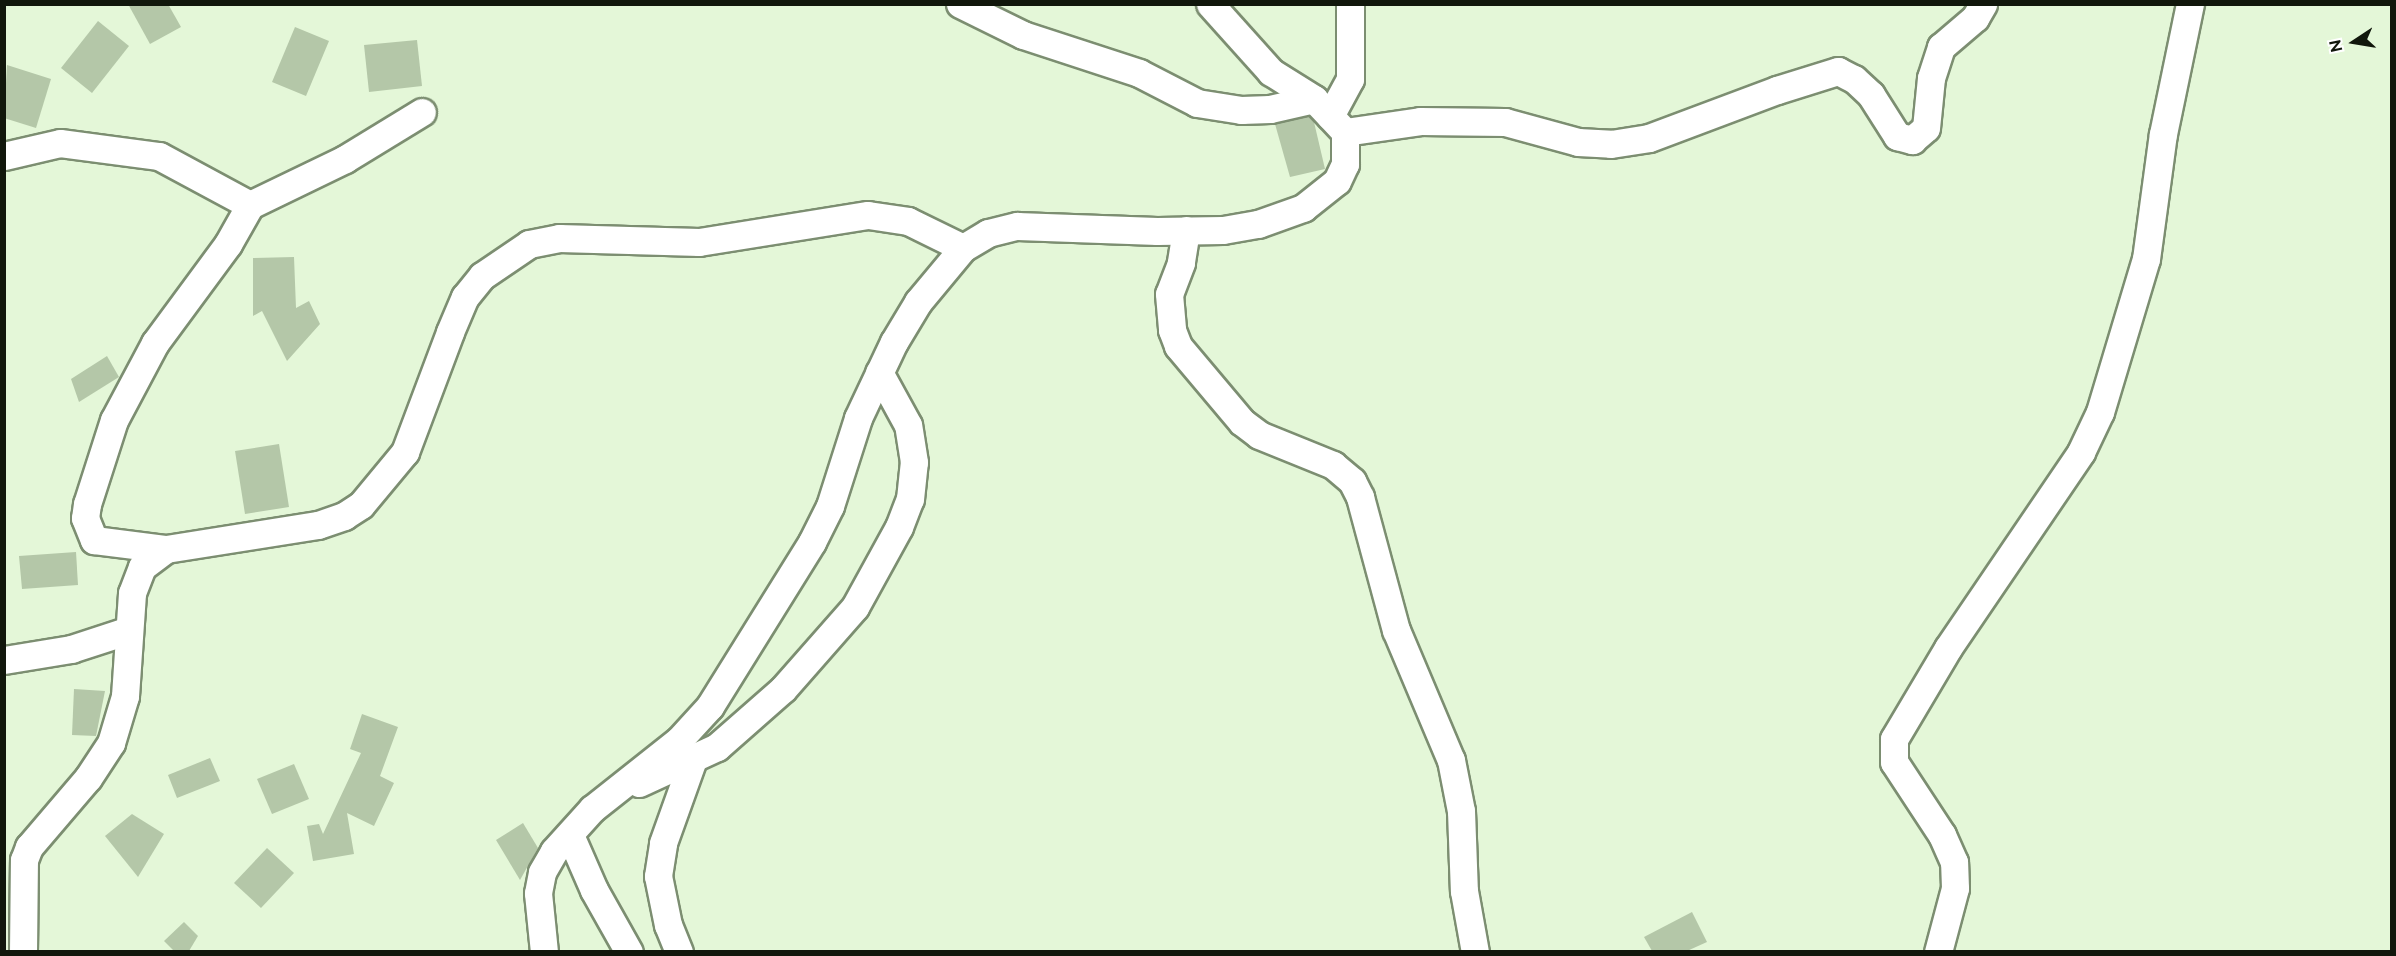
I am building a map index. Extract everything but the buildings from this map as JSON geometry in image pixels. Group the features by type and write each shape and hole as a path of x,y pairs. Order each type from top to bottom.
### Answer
{"street":[{"path":"960,4 1023,35 1139,73 1197,102 1251,110 1330,116 1420,121 1505,122 1578,142 1611,144 1649,138 1798,82 1838,72 1854,79 1871,95 1897,136 1912,140 1926,128 1931,78 1941,48 1975,18 1983,4"},
{"path":"544,951 538,916 542,872 592,809 621,789 680,740 710,706 795,574 830,506 858,418 879,372 918,302 963,248 988,233 1017,226 1223,230 1258,224 1303,208 1337,181 1345,164 1330,116 1271,72 1210,4"},
{"path":"1330,116 1350,79 1350,4"},
{"path":"1938,951 1955,888 1954,862 1942,835 1894,762 1894,739 1948,648 2081,452 2100,412 2146,259 2163,134 2190,4"},
{"path":"422,112 345,159 250,205 228,244 155,343 114,420 87,504 85,518 94,540 166,549 308,527 344,516 361,505 405,452 465,297 482,276 529,244 559,238 699,242 868,215 908,221 963,248"},
{"path":"4,156 60,143 159,156 250,205"},
{"path":"1186,230 1181,263 1169,294 1168,309 1178,346 1242,422 1259,435 1333,465 1352,481 1360,497 1396,630 1451,760 1461,811 1464,891 1475,951"},
{"path":"621,789 692,762 749,720 823,647 855,607 899,526 910,499 913,444 900,404 879,372"},
{"path":"22,951 24,860 35,839 88,778 111,743 125,696 134,581 150,558 166,549"},
{"path":"4,660 71,649 129,630"},
{"path":"679,951 669,925 658,876 663,843 692,762"},
{"path":"570,835 594,890 629,951"}]}
